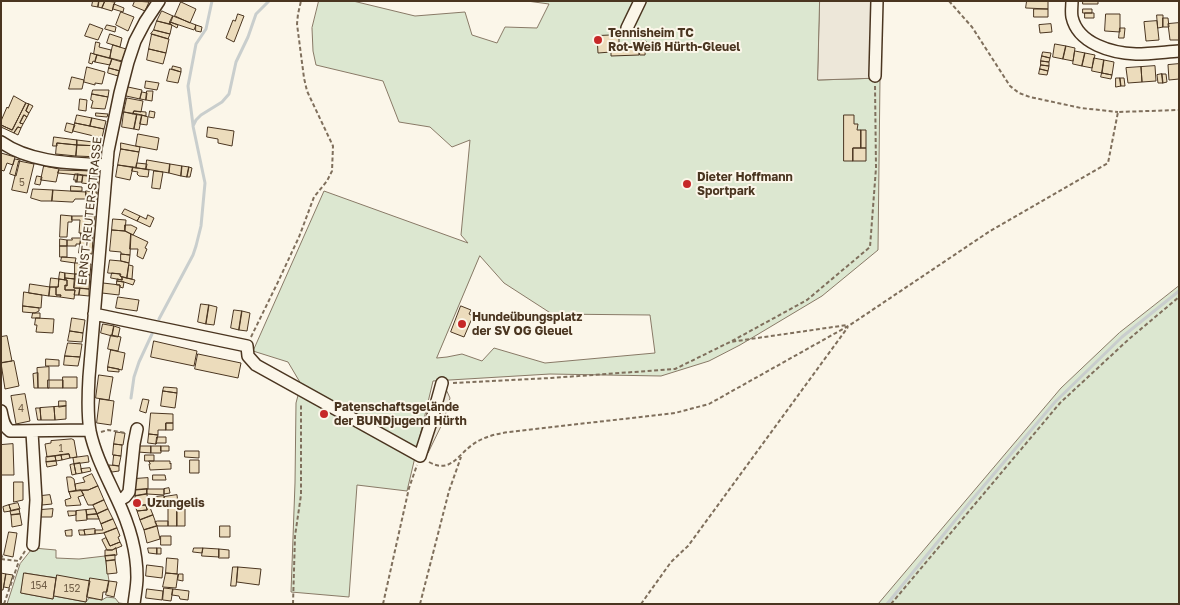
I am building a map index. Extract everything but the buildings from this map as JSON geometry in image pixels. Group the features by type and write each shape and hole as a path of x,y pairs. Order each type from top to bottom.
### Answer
{"street":[{"name":"ERNST-REUTER-STRASSE","path":"134,604 137,578 135,554 118,501 104,471 91,433 88,405 89,377 107,165 120,93 135,41 159,1"},
{"path":"627,28 640,1"},
{"path":"875,76 877,1"},
{"path":"1072,1 1072,18 1078,31 1096,45 1117,52 1136,54 1179,50"},
{"path":"1,142 25,154 55,162 107,165"},
{"path":"94,314 247,346 248,356 256,365 420,456 442,383"},
{"path":"1,411 6,429 10,431 91,433"},
{"path":"32,432 36,500 33,544"},
{"path":"118,501 125,497 128,492 136,432"}],"path":[{"path":"247,346 299,236 314,197 328,181 332,171 333,146 307,91 304,78 297,24 301,1"},
{"path":"949,1 972,27 1010,86 1019,92 1030,97 1082,108 1118,112 1179,110"},
{"path":"442,383 551,378 675,369 700,358 807,300 870,247 876,168 875,76"},
{"path":"383,604 409,488 420,456 432,464 442,466 453,462 471,445 491,435 675,413 710,404 850,325 990,231 1108,163 1118,112"},
{"path":"891,604 1060,403 1128,339 1179,297"},
{"path":"730,342 850,325"},
{"path":"641,604 671,562 688,546 850,325"},
{"path":"293,604 295,536 301,495 302,406 299,388"},
{"path":"91,433 108,430 136,432"},
{"path":"420,604 447,500 462,454"},
{"path":"4,604 19,561 26,550 33,544"},
{"path":"1,554 2,559 19,561"}],"green space":[{"path":"319,1 353,1 415,16 465,12 472,35 497,43 505,27 537,28 549,4 527,1 820,1 818,80 880,78 878,250 822,296 740,345 709,361 661,376 550,374 433,381 407,491 357,485 349,597 291,592 296,403 301,384 288,362 253,351 324,191 468,243 461,235 470,140 452,147 430,127 399,122 383,81 316,65 312,28","holes":["480,256 504,283 552,314 650,315 655,353 545,363 494,348 482,361 462,354 437,358"]},
{"path":"1179,286 1179,604 878,604 1061,388 1119,333"},
{"path":"33,548 56,550 56,558 79,559 105,556 109,581 67,579 25,573 21,593 53,599 54,596 86,602 89,598 102,600 107,597 115,598 119,603 127,604 7,604 20,564"}],"shaded area":[{"path":"820,1 880,1 880,78 818,80"},
{"path":"445,387 450,398 444,420 428,453 425,453"}],"waterway":[{"path":"193,125 188,86 196,44 206,29 212,1"},
{"path":"159,319 193,255 201,226 205,183 193,126 201,115 222,102 229,94 236,62 256,14 269,1"},
{"path":"887,604 1055,402 1122,337 1179,291"},
{"path":"131,398 134,377 152,334"}],"place":[{"name":"Tennisheim TC Rot-Weiß Hürth-Gleuel","path":"598,40"},
{"name":"Dieter Hoffmann Sportpark","path":"687,184"},
{"name":"Hundeübungsplatz der SV OG Gleuel","path":"462,324"},
{"name":"Patenschaftsgelände der BUNDjugend Hürth","path":"324,414"},
{"name":"Uzungelis","path":"137,503"}]}
